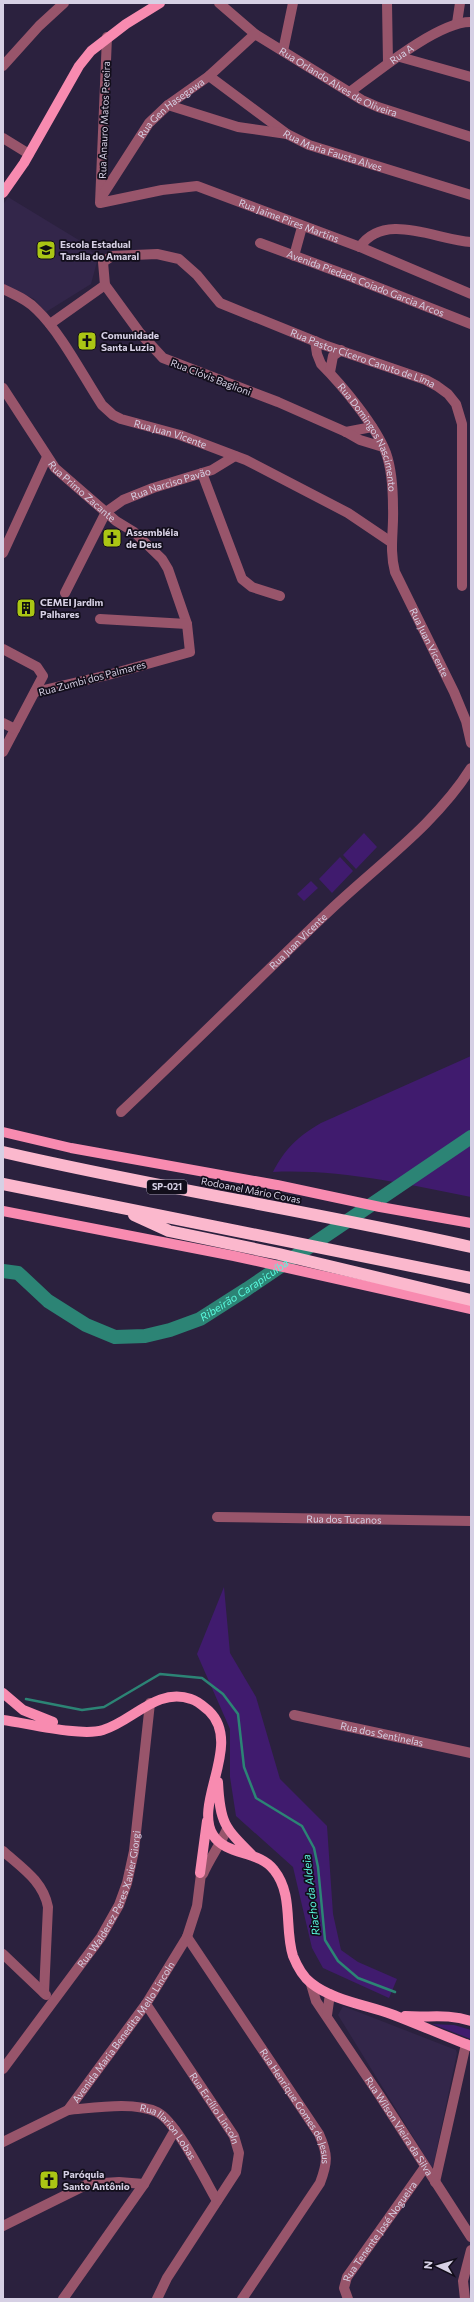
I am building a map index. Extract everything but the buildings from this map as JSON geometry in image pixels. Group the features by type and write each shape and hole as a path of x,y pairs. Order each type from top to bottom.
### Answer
{"highway":[{"name":"Rodoanel Mário Covas","path":"3,1152 130,1180 331,1218 471,1247"},
{"path":"3,1184 124,1210 471,1278"},
{"path":"124,1210 142,1221 169,1230 279,1254 471,1300"}],"main road":[{"path":"4,191 29,154 79,66 91,51 107,37 160,3"},
{"path":"3,1132 71,1148 277,1185 380,1207 471,1224"},
{"path":"3,1211 234,1256 267,1265 471,1309"},
{"path":"3,1693 23,1710 40,1718 88,1732"},
{"path":"3,1720 88,1732 102,1730 150,1703 167,1696 178,1696 192,1699 201,1704 212,1714 218,1724 221,1739 200,1873"},
{"path":"217,1769 219,1806 227,1829 254,1856"},
{"path":"208,1816 212,1832 221,1844 254,1856 267,1863 281,1882 289,1912 289,1939 293,1955 300,1972 312,1984 330,1994 393,2015 468,2045"},
{"path":"393,2015 425,2018 441,2015 471,2021"}],"street":[{"path":"3,66 39,26 64,3"},
{"name":"Rua Orlando Alves de Oliveira","path":"220,3 255,34 350,92 378,107 471,137"},
{"path":"283,51 293,3"},
{"path":"387,3 388,63"},
{"path":"460,3 457,23 471,22"},
{"name":"Rua A","path":"350,92 388,63 440,31 457,23"},
{"name":"Rua Gen Hasegawa","path":"101,199 136,140 149,123 168,105 209,76 255,34"},
{"name":"Rua Anauro Matos Pereira","path":"101,199 107,37"},
{"path":"400,57 471,77"},
{"name":"Rua Maria Fausta Alves","path":"209,76 287,134 309,145 471,195"},
{"path":"168,105 238,127 287,134"},
{"path":"3,138 29,154"},
{"name":"Rua Jaime Pires Martins","path":"101,199 198,186 302,227 360,247 471,294"},
{"path":"294,256 302,227"},
{"path":"360,247 365,239 387,230 418,232 471,242"},
{"name":"Avenida Piedade Coiado Garcia Arcos","path":"260,243 471,324"},
{"name":"Rua Pastor Cícero Canuto de Lima","path":"105,285 103,262 106,258 112,256 157,254 179,259 197,275 220,303 315,341 426,380 448,394 456,404 462,424 467,492 462,586"},
{"path":"50,324 105,285"},
{"name":"Rua Clóvis Baglioni","path":"105,285 140,333 163,358 278,402 346,432 360,440 383,447"},
{"name":"Rua Juan Vicente","path":"3,289 24,299 37,309 50,324 102,405 113,415 180,435 236,456 348,513 391,542"},
{"name":"Rua Domingos Nascimento","path":"315,341 317,354 321,364 330,372 372,427 383,447 390,469 393,508"},
{"name":"Rua Domingos Nascimento","path":"330,372 333,356 341,350"},
{"name":"Rua Primo Zacante","path":"3,388 55,468 116,521 134,532 162,559 168,569 187,624 190,652"},
{"path":"346,432 372,427"},
{"name":"Rua Narciso Pavão","path":"106,512 123,500 153,488 212,470 236,456"},
{"path":"3,553 36,478 47,457"},
{"path":"36,478 55,468"},
{"path":"202,473 242,579 252,588 280,596"},
{"path":"378,532 385,527 393,508"},
{"name":"Rua Juan Vicente","path":"393,508 391,542 395,572 454,692 466,721 471,743"},
{"path":"65,593 106,512"},
{"path":"100,619 187,624"},
{"path":"3,649 26,660 42,672 42,680 35,692"},
{"name":"Rua Zumbi dos Palmares","path":"3,752 35,692 108,675 190,652"},
{"path":"3,723 15,729"},
{"name":"Rua Juan Vicente","path":"121,1112 186,1052 324,916 416,832 457,790 471,768"},
{"name":"Rua dos Tucanos","path":"217,1517 471,1521"},
{"name":"Rua Walderez Peres Xavier Giorgi","path":"3,2069 101,1937 119,1905 127,1883 134,1851 150,1703"},
{"name":"Rua dos Sentinelas","path":"294,1716 471,1753"},
{"name":"Avenida Maria Benedita Mello Lincoln","path":"199,1886 211,1856 221,1844 227,1829"},
{"name":"Avenida Maria Benedita Mello Lincoln","path":"3,2142 68,2110 146,2004 187,1937 197,1906 200,1873 212,1832"},
{"path":"3,1851 39,1884 45,1893 48,1906 44,1994"},
{"name":"Rua Henrique Gomes de Jesus","path":"187,1937 319,2134 326,2151 327,2162 320,2183 242,2299"},
{"path":"3,1954 52,2001"},
{"name":"Rua Wilson Vieira da Silva","path":"312,1984 316,2001 327,2015 471,2237"},
{"path":"327,2015 330,1994"},
{"name":"Rua Ercílio Lincoln","path":"146,2004 234,2136 239,2153 236,2172 167,2278 157,2299"},
{"path":"435,2182 468,2045"},
{"name":"Rua Ilarion Lobas","path":"68,2110 145,2108 166,2118 175,2130 218,2201"},
{"path":"63,2299 144,2184 175,2130"},
{"name":"Rua Tenente José Nogueira","path":"348,2299 344,2288 346,2277 425,2167"},
{"path":"3,2226 88,2184 119,2182 144,2184"},
{"path":"465,2299 463,2281 471,2250"}],"shaded area":[{"name":"Escola Estadual Tarsila do Amaral","path":"8,197 82,242 98,258 91,284 46,312 34,299 3,284 3,205"},
{"path":"364,833 377,847 356,869 343,855"},
{"path":"340,857 353,871 332,893 319,879"},
{"path":"311,881 318,888 304,901 297,894"},
{"path":"471,1056 471,1197 372,1178 323,1173 273,1172 287,1150 305,1133 321,1123"},
{"path":"224,1587 230,1653 256,1697 280,1779 327,1826 333,1914 341,1950 358,1962 397,1979 389,1998 323,1968 312,1948 293,1867 236,1816 230,1777 230,1729 197,1654"},
{"path":"343,2006 456,2050 457,2053 433,2167 338,2015"},
{"path":"432,2024 454,2025 471,2030 471,2039"}],"waterway":[{"name":"Ribeirão Carapicuíba","path":"3,1271 18,1273 48,1301 86,1325 115,1337 145,1336 170,1330 200,1319 247,1289 471,1137"},
{"name":"Riacho da Aldeia","path":"26,1699 82,1710 104,1707 160,1674 202,1678 223,1694 238,1714 244,1767 256,1798 302,1826 314,1848 318,1867 325,1940 338,1961 358,1978 395,1992"}],"place":[{"name":"Escola Estadual Tarsila do Amaral","path":"46,250"},
{"name":"Comunidade Santa Luzia","path":"87,341"},
{"name":"Assembléia de Deus","path":"112,538"},
{"name":"CEMEI Jardim Palhares","path":"26,608"},
{"name":"Paróquia Santo Antônio","path":"49,2180"}]}
